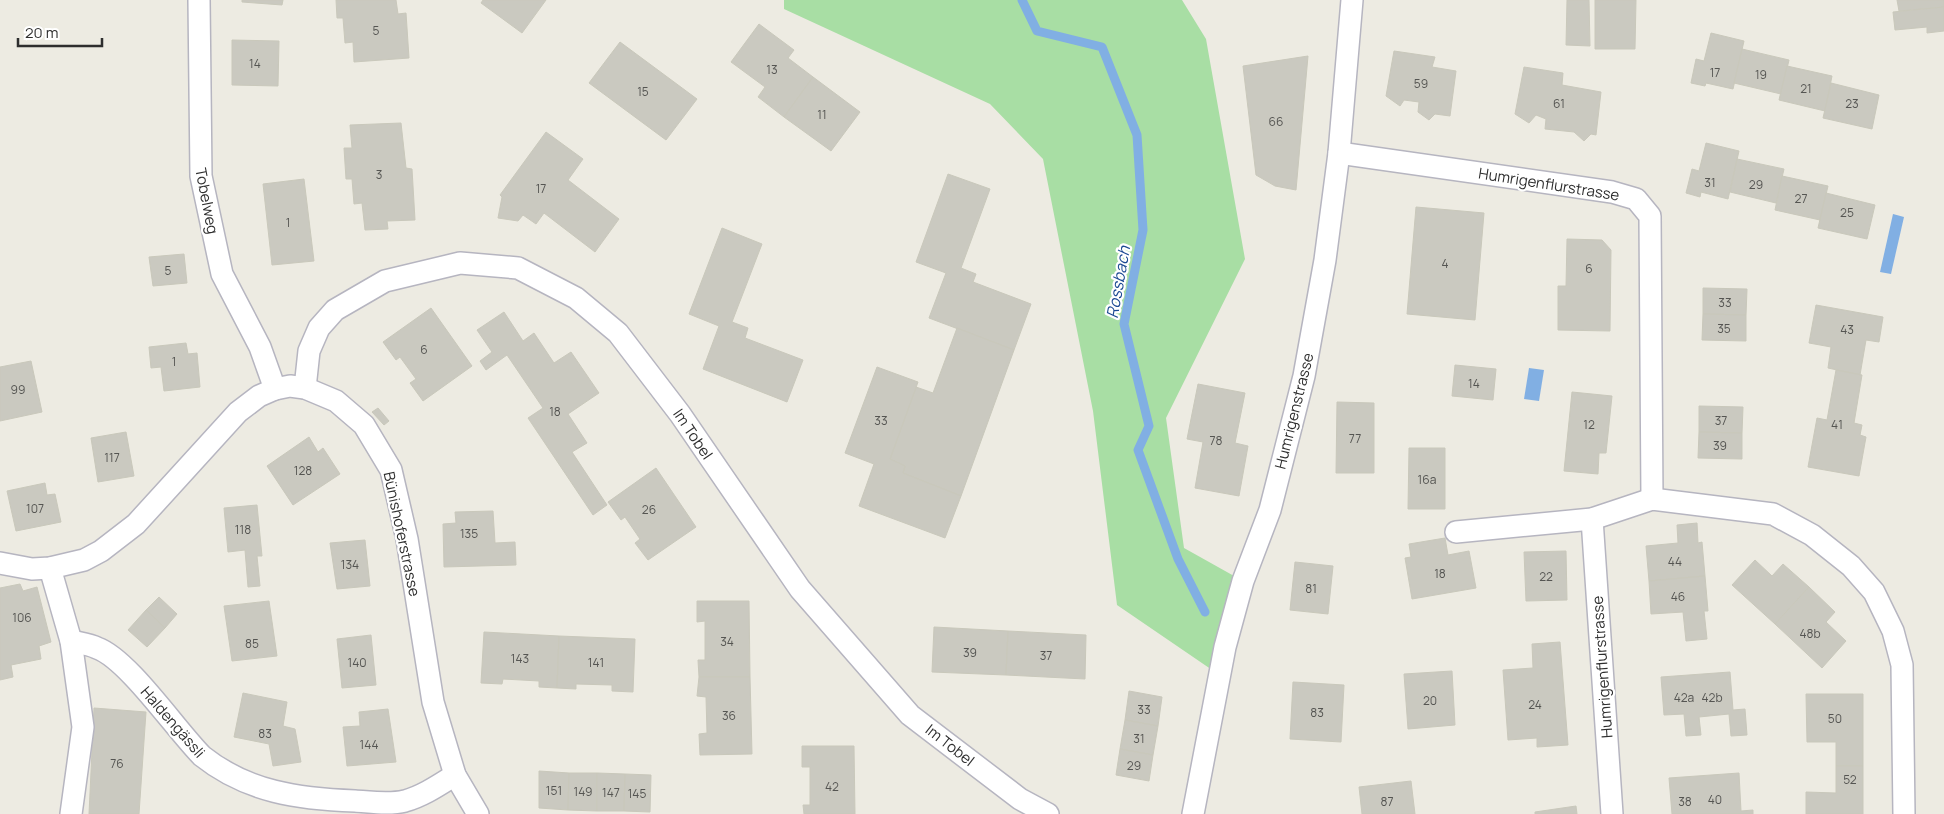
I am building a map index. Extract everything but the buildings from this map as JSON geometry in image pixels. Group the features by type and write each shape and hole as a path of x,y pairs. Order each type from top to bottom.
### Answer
{"street":[{"name":"Tobelweg","path":"199,0 201,176 222,274 260,347 275,389"},
{"name":"Humrigenstrasse","path":"1193,814 1225,647 1244,581 1270,510 1304,376 1325,260 1339,153 1352,0"},
{"name":"Humrigenflurstrasse","path":"1339,153 1612,192 1636,199 1650,216 1652,499"},
{"name":"Im Tobel","path":"304,388 309,351 320,328 335,310 385,281 460,263 518,268 576,298 618,333 680,414 800,589 910,715 1020,799 1048,814"},
{"name":"Bünishoferstrasse","path":"0,563 20,568 50,568 84,560 136,524 238,412 259,396 275,389 290,386 304,388 336,401 364,425 390,470 407,539 433,702 455,775 478,814"},
{"path":"1456,532 1592,519 1652,499 1773,514 1812,535 1851,566 1874,592 1893,631 1902,665 1904,814"},
{"name":"Humrigenflurstrasse","path":"1592,519 1612,814"},
{"path":"50,568 71,641 83,727 71,814"},
{"name":"Haldengässli","path":"71,641 98,648 110,656 138,682 202,756 221,770 247,784 308,799 390,803 404,802 421,795 455,775"}],"green space":[{"path":"784,0 1182,0 1206,39 1245,259 1166,418 1184,548 1243,581 1218,674 1117,605 1093,411 1043,159 990,104 784,9"}],"water":[{"path":"1893,214 1904,217 1891,274 1880,272"},
{"path":"1529,368 1544,370 1539,401 1524,399"}],"waterway":[{"name":"Rossbach","path":"1022,0 1037,31 1102,47 1137,135 1143,230 1124,324 1149,426 1138,450 1178,559 1205,612"}]}
